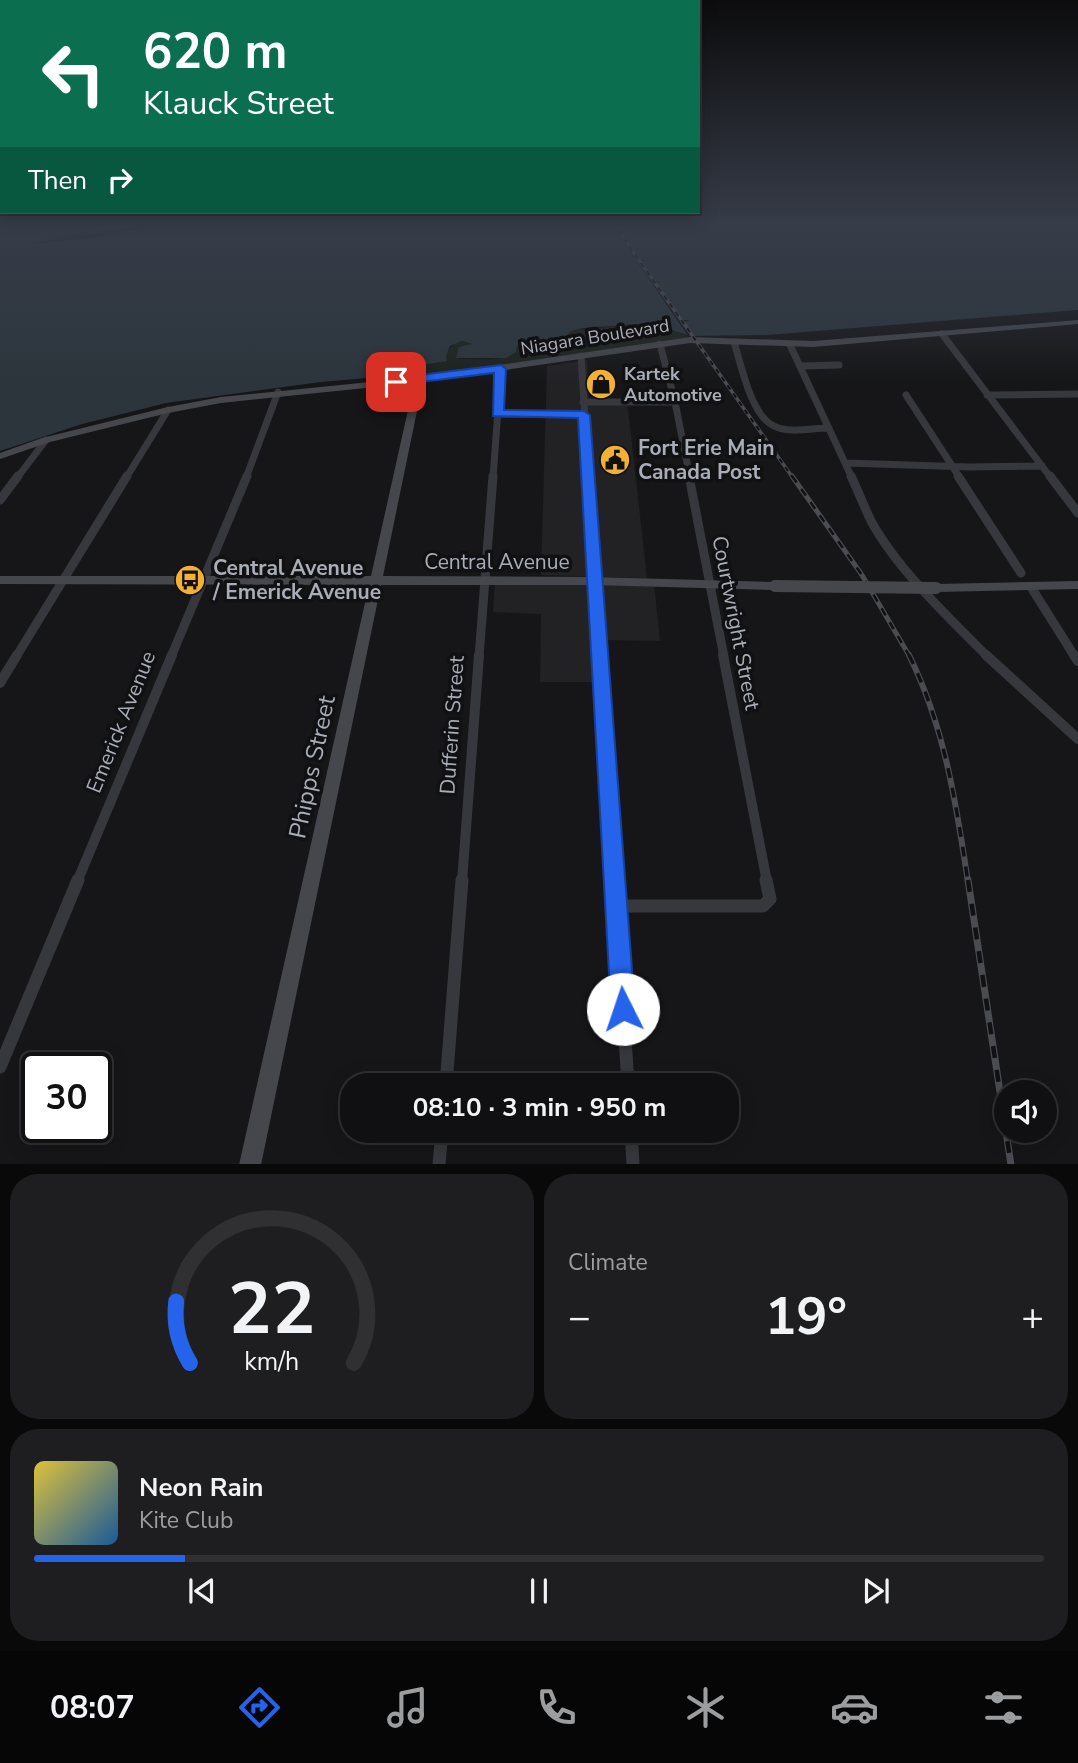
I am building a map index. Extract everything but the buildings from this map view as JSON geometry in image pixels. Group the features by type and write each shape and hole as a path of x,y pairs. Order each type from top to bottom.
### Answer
{"main road":[{"name":"Niagara Boulevard","path":"0,456 46,439 168,410 278,392 419,380 700,339 790,345 1078,322"},
{"name":"Phipps Street","path":"250,1164 378,581 419,380"},
{"name":"Central Avenue","path":"0,580 485,581 936,587 1078,585"}],"street":[{"path":"941,333 1078,513"},
{"path":"734,342 758,410 769,424 783,428 829,428"},
{"name":"Courtwright Street","path":"617,906 763,906 770,899 675,402 660,344"},
{"path":"790,345 872,522 890,548 948,615 1078,738"},
{"path":"581,356 627,1073"},
{"path":"800,366 839,365"},
{"name":"Dufferin Street","path":"447,1073 501,369"},
{"name":"Emerick Avenue","path":"0,1067 201,580 256,454 278,392"},
{"path":"987,395 1078,394"},
{"path":"906,395 1021,573"},
{"path":"583,402 675,402"},
{"path":"0,683 168,410"},
{"path":"497,414 584,415"},
{"path":"0,500 46,439"},
{"path":"846,463 954,467 1042,466"},
{"path":"1031,587 1078,660"},
{"path":"439,1164 441,1143"},
{"path":"632,1143 633,1164"}],"shaded area":[{"path":"0,276 1078,276 1078,310 767,335 690,336 666,328 637,324 583,328 571,331 565,338 552,343 517,346 516,352 506,358 456,358 459,347 472,344 462,341 450,346 447,361 424,365 418,370 400,375 321,382 166,403 82,424 0,451"},
{"path":"639,324 676,331 688,337 416,379 421,368 439,363 452,346 460,342 472,344 459,348 459,359 491,359 506,356 516,346 565,338 571,331"},
{"path":"587,360 589,399 627,400 647,578 541,575 547,366"},
{"path":"495,583 654,584 660,641 598,640 601,682 540,682 541,614 493,612"}],"pier":[{"path":"647,276 659,282 656,283 668,300 673,300 669,302 682,320 689,320 684,322 696,340 691,340"}],"railway":[{"path":"650,276 793,478"},
{"path":"792,476 862,575 910,656"},
{"path":"910,656 932,710 948,766 968,882"},
{"path":"968,880 1011,1164"}],"place":[{"name":"Kartek Automotive","path":"601,384"},
{"name":"Fort Erie Main Canada Post","path":"615,460"},
{"name":"Central Avenue / Emerick Avenue","path":"190,580"}],"route":[{"path":"396,382 501,369 497,414 584,415 623,1009"}]}
